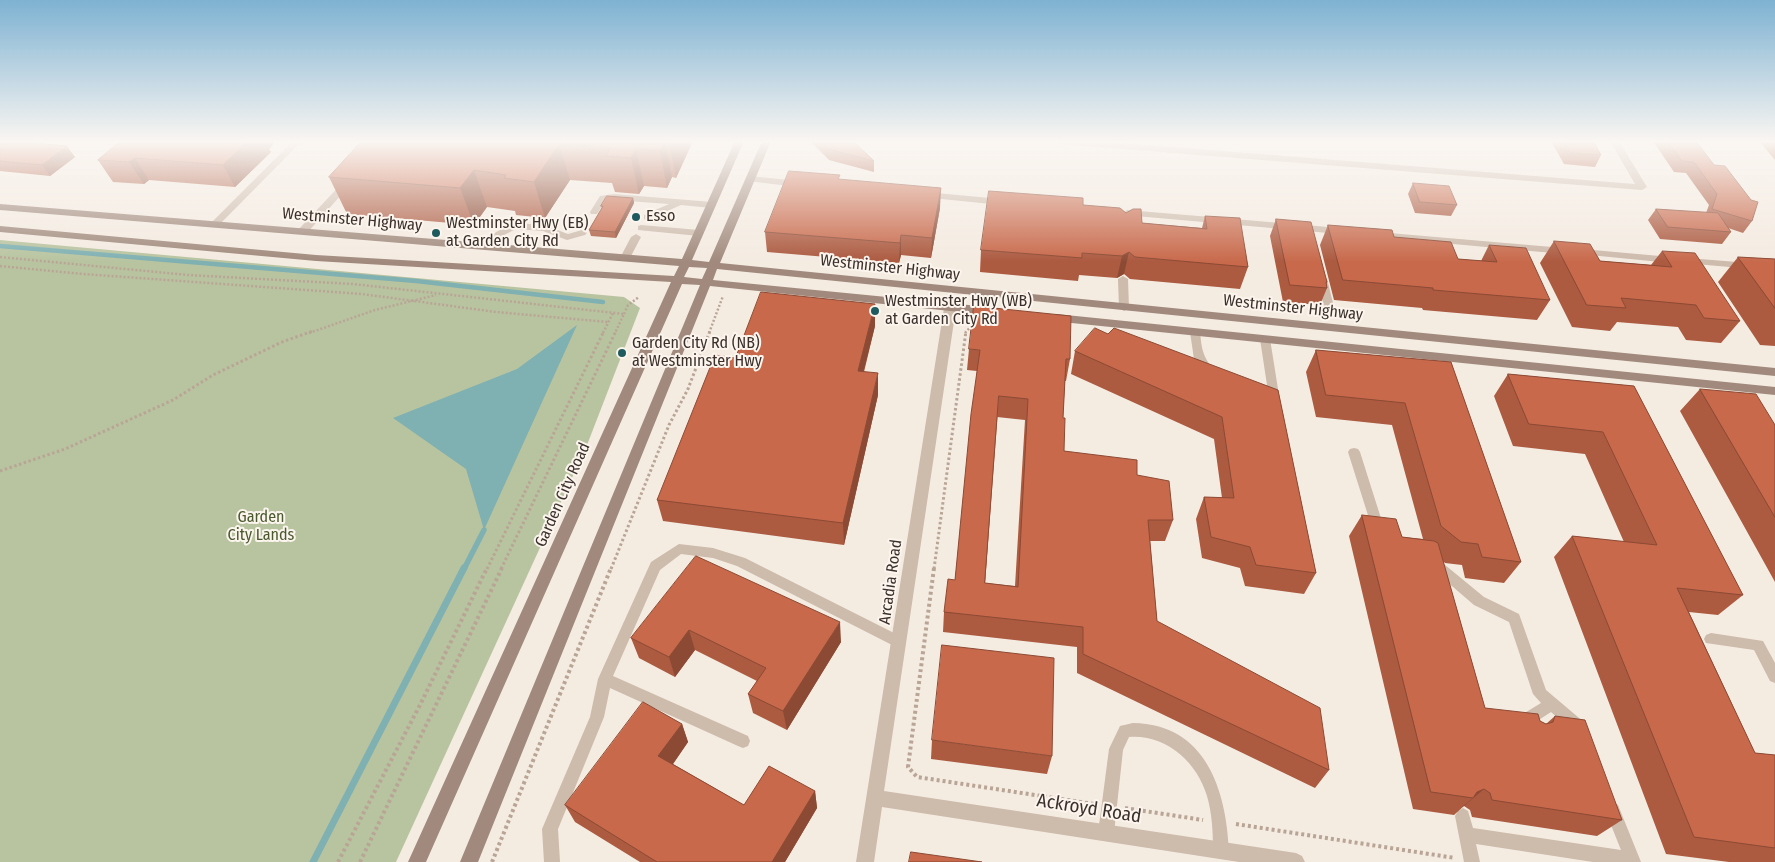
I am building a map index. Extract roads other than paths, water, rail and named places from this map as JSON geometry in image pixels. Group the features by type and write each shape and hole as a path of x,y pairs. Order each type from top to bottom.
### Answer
{"main road":[{"name":"Garden City Road","path":"417,862 722,181"},
{"path":"469,862 749,181"},
{"name":"Westminster Highway","path":"0,207 686,263 1775,372"},
{"name":"Westminster Highway","path":"0,229 316,258 558,270 999,312"},
{"name":"Westminster Highway","path":"1048,318 1775,391"}],"street":[{"path":"302,232 348,181"},
{"path":"1569,181 1642,187 1638,181"},
{"name":"Arcadia Road","path":"865,862 950,308"},
{"name":"Ackroyd Road","path":"876,798 1296,862"}],"lane":[{"path":"214,225 258,181"},
{"path":"765,181 810,185"},
{"path":"917,194 1014,203"},
{"path":"594,212 603,198 614,197 712,205"},
{"path":"647,216 680,203"},
{"path":"1122,221 1122,212 1310,233 1348,232"},
{"path":"486,247 499,234 514,226 544,228 567,237 582,233"},
{"path":"641,228 699,233"},
{"path":"1368,234 1775,268"},
{"path":"558,253 567,237"},
{"path":"625,258 636,238"},
{"path":"1318,265 1330,311"},
{"path":"1123,279 1124,308"},
{"path":"1195,332 1198,356 1203,367 1214,375 1223,378"},
{"path":"1249,387 1273,389 1265,339"},
{"path":"1354,452 1378,530 1394,538"},
{"path":"552,862 550,828 598,718 605,679 655,566 679,549 713,553 741,562 899,642"},
{"path":"1426,557 1479,601 1514,618 1540,694 1584,732 1588,741"},
{"path":"1711,640 1758,645 1775,677"},
{"path":"605,679 743,741"},
{"path":"1526,734 1528,719 1552,704"},
{"path":"1106,833 1116,749 1125,731 1142,729 1173,739 1200,763 1211,784 1220,822 1221,850"},
{"path":"1466,835 1632,861 1608,796"},
{"path":"1463,816 1472,861"}],"water":[{"path":"577,325 484,530 466,469 393,418 517,369"}],"waterway":[{"path":"0,246 416,281 603,302"},
{"path":"464,569 484,530"},
{"path":"313,862 464,568"}],"place":[{"name":"Esso","path":"636,217"},
{"name":"Westminster Hwy (EB) at Garden City Rd","path":"436,233"},
{"name":"Westminster Hwy (WB) at Garden City Rd","path":"875,311"},
{"name":"Garden City Rd (NB) at Westminster Hwy","path":"622,353"}],"park label":[{"name":"Garden City Lands","path":"261,527"}]}
